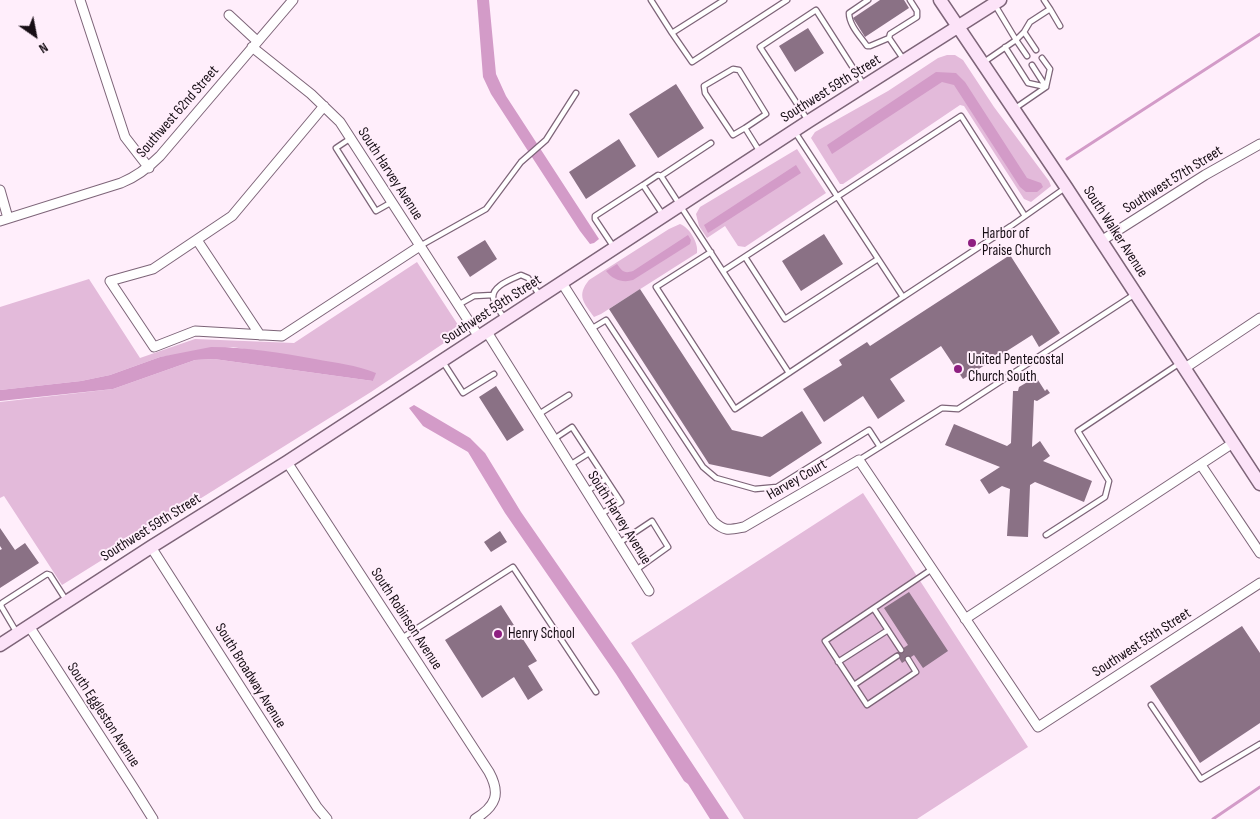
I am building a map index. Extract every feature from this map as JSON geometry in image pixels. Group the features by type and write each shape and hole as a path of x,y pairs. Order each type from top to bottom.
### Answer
{"main road":[{"name":"South Walker Avenue","path":"940,0 1066,187 1260,484"},
{"name":"Southwest 59th Street","path":"0,645 562,284 809,121 997,2"}],"street":[{"path":"80,0 124,137 149,168"},
{"name":"Southwest 62nd Street","path":"4,219 121,184 149,168 293,0"},
{"name":"South Harvey Avenue","path":"229,15 255,44 340,122 458,305 483,335 539,414 649,591"},
{"path":"324,106 232,216 153,268 110,281 154,348 195,331 282,336 420,246"},
{"name":"Southwest 57th Street","path":"1101,241 1205,175 1260,144"},
{"path":"0,190 4,219"},
{"path":"197,240 260,334"},
{"name":"Harvey Court","path":"562,284 713,521 721,528 730,530 744,527 859,460"},
{"path":"1183,365 1260,318"},
{"path":"859,460 965,619 1234,444"},
{"name":"South Robinson Avenue","path":"287,462 490,772 495,783 496,794 491,806 475,819"},
{"path":"1201,465 1260,553"},
{"name":"South Broadway Avenue","path":"151,547 316,807 327,819"},
{"name":"Southwest 55th Street","path":"965,619 1038,727 1260,583"},
{"name":"South Eggleston Avenue","path":"29,626 153,819"}],"lane":[{"path":"651,0 692,62 779,2 787,0"},
{"path":"672,33 724,0"},
{"path":"868,0 849,13 848,16 867,46 889,38 890,34 917,16 917,12 910,0"},
{"path":"1044,0 1060,26"},
{"path":"997,2 1026,56"},
{"path":"982,64 1016,40 1030,22 1050,9"},
{"path":"809,121 760,47 816,10 865,86"},
{"path":"1024,32 1036,50"},
{"path":"889,38 905,62"},
{"path":"1006,47 1028,83 1046,87"},
{"path":"1013,109 1046,87 1050,69 1042,58"},
{"path":"1032,65 1046,87"},
{"path":"733,69 739,70 766,114 745,128 733,135 705,93 704,86 733,69"},
{"path":"420,246 486,209 521,162 546,140 576,93"},
{"path":"723,271 961,116 1025,216"},
{"path":"745,128 760,153"},
{"path":"794,131 903,297"},
{"path":"351,138 336,148 376,211 392,202"},
{"path":"614,249 595,216 658,175 661,176 711,144"},
{"path":"661,176 789,373"},
{"path":"643,185 664,216"},
{"path":"711,252 656,287 735,408 1066,187"},
{"path":"745,256 785,320 878,259"},
{"path":"506,320 493,300 493,295 497,288 506,281 521,275 528,278 540,297"},
{"path":"859,460 942,408 958,410 1136,294"},
{"path":"458,305 474,296 493,295"},
{"path":"591,329 606,320 703,467 716,478 755,489 777,487 869,430 880,447"},
{"path":"442,361 462,394 494,374"},
{"path":"1046,535 1106,497 1109,481 1078,431 1183,365"},
{"path":"539,414 569,395"},
{"path":"554,439 572,427 621,502 601,514"},
{"path":"570,465 589,453"},
{"path":"586,491 606,479"},
{"path":"619,543 652,521 668,547 636,570"},
{"path":"402,638 513,567 596,692"},
{"path":"908,659 916,672 866,705 825,641 932,569"},
{"path":"17,634 1,606 2,603 47,574 50,575 67,602"},
{"path":"874,609 901,650"},
{"path":"838,662 888,630"},
{"path":"854,685 898,656"},
{"path":"1151,705 1201,779 1260,744"}],"shaded area":[{"path":"477,0 489,0 496,74 506,96 599,239 594,243 590,244 580,231 491,94 483,77"},
{"path":"955,55 963,60 994,107 1049,181 1051,186 1031,202 1024,199 964,106 960,105 843,184 840,184 811,138 815,132 888,91 938,58"},
{"path":"936,72 956,73 965,82 1027,178 1041,183 1043,187 1037,192 1026,192 1020,187 954,85 942,82 832,154 827,145"},
{"path":"797,149 826,193 745,247 738,246 725,226 707,238 699,226 696,214 700,207"},
{"path":"796,165 801,173 708,233 704,225"},
{"path":"680,224 687,228 693,236 697,253 594,317 582,295 589,280 669,229"},
{"path":"688,235 691,240 690,244 633,280 618,280 606,271 617,264 624,271 633,271"},
{"path":"417,262 462,331 371,392 62,585 4,496 0,498 0,402 113,389 195,360 214,359 373,381 375,373 233,347 160,357 110,375 81,381 0,390 0,307 89,279 140,358 195,339 294,343"},
{"path":"211,347 250,349 289,355 346,364 376,373 373,381 214,359 195,360 113,389 0,401 0,390 81,381 110,375 160,357"},
{"path":"414,405 470,438 485,453 521,512 629,668 729,819 710,819 616,674 505,513 468,452 423,426 409,408"},
{"path":"863,493 1028,747 917,819 744,819 631,643"}],"building":[{"path":"880,0 904,0 909,8 865,37 853,18"},
{"path":"808,28 824,53 795,72 779,46"},
{"path":"676,84 704,128 658,158 629,114"},
{"path":"619,139 636,166 586,199 569,172"},
{"path":"824,234 843,264 801,291 782,261"},
{"path":"485,240 497,259 470,277 457,257"},
{"path":"1010,255 1060,333 1039,347 1032,335 963,379 941,346 890,379 905,401 878,419 863,396 824,422 803,389 842,365 839,360 867,342 870,346"},
{"path":"640,289 732,430 762,437 802,411 822,443 770,477 709,464 609,309"},
{"path":"1036,377 1045,391 1047,389 1050,393 1037,401 1034,400 1032,447 1040,441 1050,456 1043,461 1092,481 1084,502 1035,482 1030,485 1028,537 1007,536 1010,489 1002,486 989,494 980,480 1000,467 945,445 954,424 1007,446 1011,443 1013,391 1018,391 1019,387"},
{"path":"496,386 524,430 507,441 479,397"},
{"path":"0,528 15,550 25,543 39,563 0,588 0,550 2,549 0,546"},
{"path":"500,531 507,542 491,552 484,542"},
{"path":"909,592 948,651 923,668 914,655 902,663 896,653 908,645 884,608"},
{"path":"501,605 537,661 528,666 543,690 528,700 514,677 482,698 445,640"},
{"path":"1242,626 1260,653 1260,723 1200,763 1150,686"}],"waterway":[{"path":"1067,159 1260,34"},
{"path":"1213,819 1260,787"}],"place":[{"name":"Harbor of Praise Church","path":"972,243"},
{"name":"United Pentecostal Church South","path":"958,369"},
{"name":"Henry School","path":"498,634"}]}
